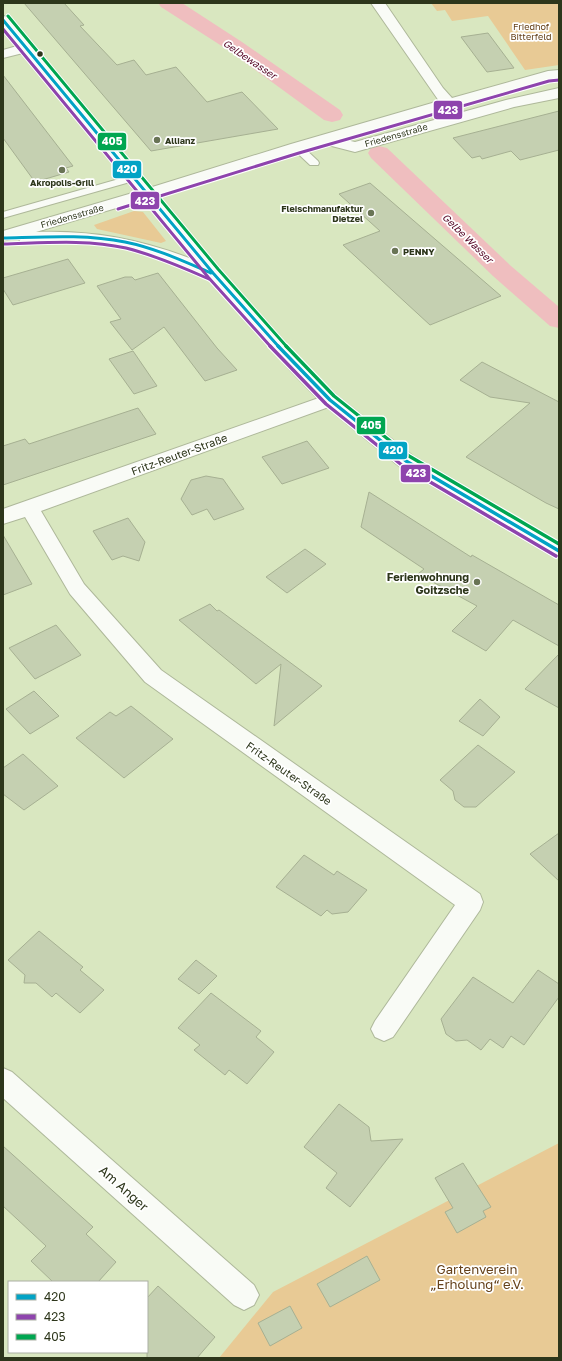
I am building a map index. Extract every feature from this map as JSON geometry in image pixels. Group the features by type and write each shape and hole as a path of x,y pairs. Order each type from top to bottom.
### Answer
{"street":[{"path":"378,3 438,92 450,104"},
{"path":"3,20 213,273 298,368 330,400 406,461 559,551"},
{"path":"3,54 27,48"},
{"name":"Friedensstraße","path":"3,237 297,147 559,74"},
{"name":"Friedensstraße","path":"325,139 355,147 511,103 559,93"},
{"path":"3,237 71,236 114,240 168,256 213,273"},
{"name":"Fritz-Reuter-Straße","path":"3,516 330,400"},
{"name":"Fritz-Reuter-Straße","path":"29,508 77,588 152,676 471,902 384,1029"},
{"name":"Am Anger","path":"3,1081 244,1295"}],"lane":[{"path":"297,147 314,163"},
{"name":"Friedensstraße","path":"3,215 133,178"}],"green space":[{"name":"Friedhof Bitterfeld","path":"431,3 559,3 559,65 525,70 488,16 452,21 445,10 437,11"},
{"path":"134,211 143,212 166,241 161,243 97,229 94,225"},
{"name":"Gartenverein „Erholung“ e.V.","path":"559,1143 559,1358 219,1358 273,1292"}],"building":[{"path":"24,3 64,3 84,25 80,26 117,65 134,60 146,75 176,67 207,102 242,92 278,129 151,151"},
{"path":"488,33 514,68 487,72 461,37"},
{"path":"3,75 73,166 66,168 69,172 35,182 3,138"},
{"path":"559,111 559,150 520,160 511,151 482,159 480,156 472,158 453,138"},
{"name":"PENNY","path":"370,183 501,296 430,325 343,245 380,231 339,194"},
{"path":"68,259 85,283 13,305 3,289 3,278"},
{"path":"158,273 217,348 237,370 205,381 164,327 132,350 110,322 121,319 97,286 125,277 132,277 135,280"},
{"path":"133,351 157,386 134,394 109,359"},
{"path":"482,362 559,402 559,509 466,457 530,403 490,397 460,380"},
{"path":"138,408 156,434 3,485 3,446 25,439 29,444"},
{"path":"307,441 329,468 282,484 262,457"},
{"path":"206,476 223,479 244,509 214,520 207,509 192,515 181,499 191,480"},
{"path":"369,492 471,557 472,555 559,605 559,646 513,620 486,651 452,631 477,606 418,574 424,569 361,527"},
{"path":"128,518 145,542 139,561 123,556 112,560 93,531"},
{"path":"3,535 32,584 3,595"},
{"path":"305,549 326,564 287,593 266,577"},
{"path":"210,604 217,611 219,610 322,686 274,726 281,664 256,684 179,620"},
{"path":"56,625 81,655 35,679 9,648"},
{"path":"559,654 559,708 525,689"},
{"path":"34,691 59,716 30,734 6,709"},
{"path":"480,699 500,717 483,736 459,721"},
{"path":"131,706 173,739 124,778 76,738 110,712 116,716"},
{"path":"478,745 515,772 476,807 464,807 455,800 453,791 440,780"},
{"path":"23,754 58,786 24,810 3,794 3,768"},
{"path":"559,833 559,881 530,854"},
{"path":"304,855 334,875 337,871 367,890 348,912 332,914 327,910 321,916 276,887"},
{"path":"39,931 83,967 80,970 104,990 80,1013 56,993 52,997 36,983 24,983 25,975 8,960"},
{"path":"196,960 217,976 199,994 178,979"},
{"path":"538,970 559,984 559,997 524,1045 511,1036 503,1048 490,1039 481,1050 467,1040 456,1041 446,1034 441,1019 473,977 513,1003"},
{"path":"211,993 261,1031 256,1037 274,1052 247,1084 229,1070 225,1075 194,1050 200,1045 178,1028"},
{"path":"339,1104 369,1127 371,1141 403,1139 350,1207 326,1188 337,1173 304,1147"},
{"path":"3,1146 93,1227 86,1234 116,1262 99,1281 52,1281 31,1261 46,1246 3,1206"},
{"path":"463,1163 491,1207 483,1211 486,1217 457,1233 445,1212 453,1208 435,1178"},
{"path":"367,1256 380,1280 330,1307 317,1284"},
{"path":"158,1286 215,1337 197,1358 147,1358 148,1297"},
{"path":"290,1306 302,1328 270,1346 258,1323"}],"waterway":[{"name":"Gelbewasser","path":"168,3 235,46 332,115"},
{"name":"Gelbe Wasser","path":"379,153 502,271 559,320"}],"transit line":[{"name":"405","path":"8,16 218,269 302,364 334,396 409,456 559,544"},
{"name":"420","path":"3,20 213,273 298,368 330,400 406,461 559,551"},
{"name":"423","path":"3,29 208,277 294,372 326,404 403,466 556,556"},
{"name":"423","path":"118,209 299,153 549,81 559,80"},
{"name":"420","path":"3,238 79,237 110,239 158,251 211,273"},
{"name":"423","path":"3,244 80,243 110,245 157,258 209,279"}],"place":[{"name":"Allianz","path":"157,140"},
{"name":"Akropolis-Grill","path":"62,170"},
{"name":"Fleischmanufaktur Dietzel","path":"371,213"},
{"name":"PENNY","path":"395,251"},
{"name":"Ferienwohnung Goitzsche","path":"477,582"}]}
